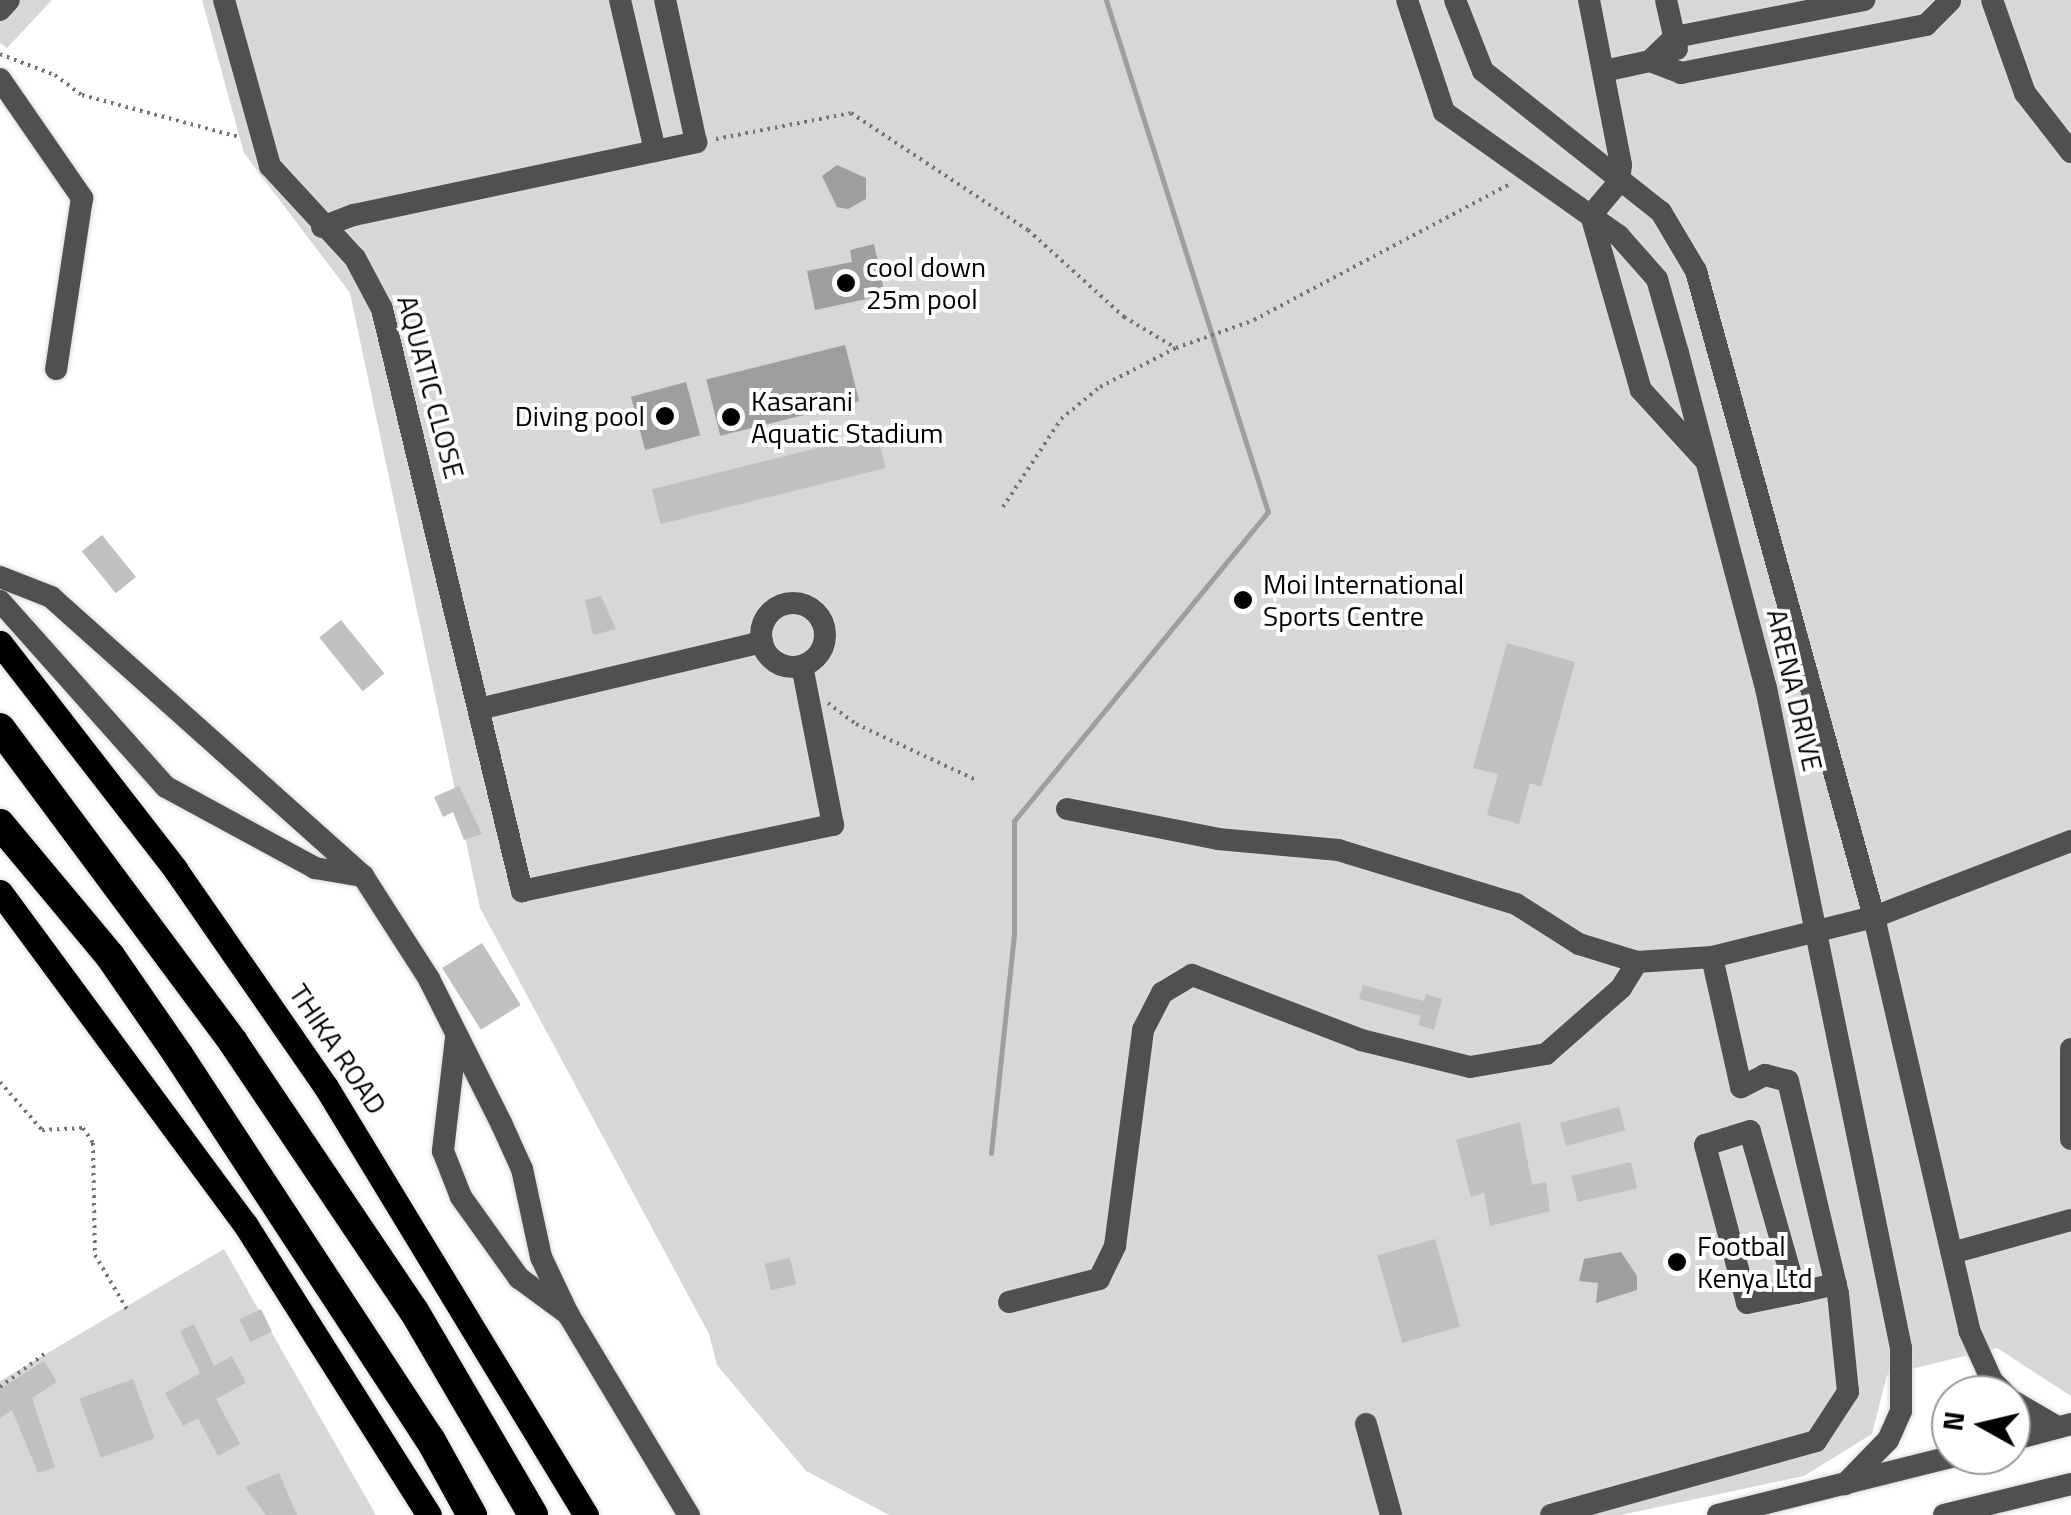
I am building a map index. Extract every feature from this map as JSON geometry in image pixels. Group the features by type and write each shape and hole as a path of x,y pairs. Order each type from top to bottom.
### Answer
{"highway":[{"path":"0,728 244,1058 414,1311 533,1515"},
{"path":"0,824 110,956 179,1056 430,1439 472,1515"}],"main road":[{"name":"THIKA ROAD","path":"0,643 175,869 326,1087 586,1515"},
{"path":"0,892 245,1224 429,1515"}],"street":[{"path":"0,10 8,0"},
{"name":"AQUATIC CLOSE","path":"224,0 259,138 278,178 355,258 382,309 522,891 832,825 802,666"},
{"path":"620,0 655,150"},
{"name":"ARENA DRIVE","path":"1407,0 1444,112 1620,236 1657,280 1766,688 1818,929 1900,1348 1902,1411 1888,1440 1845,1484"},
{"name":"ARENA DRIVE","path":"1456,0 1483,70 1660,212 1696,271 1874,917 1969,1330 1989,1375"},
{"path":"1589,0 1604,71 1619,182 1591,215 1641,390 1707,463"},
{"path":"1666,0 1682,72"},
{"path":"1650,61 1675,37 1864,0"},
{"path":"1604,71 1650,61 1682,72 1926,25 1950,0"},
{"path":"1992,0 2025,93 2071,152"},
{"path":"322,227 354,215 696,142 666,8 626,24"},
{"path":"0,80 82,198 56,370"},
{"path":"0,577 51,597 363,876 429,978 522,1168 541,1257 568,1314 689,1515"},
{"path":"0,601 166,787 315,868 363,876"},
{"path":"805,604 821,619 825,640 802,666 776,663 762,642 762,627 774,609 805,604"},
{"path":"479,709 762,642"},
{"path":"1067,809 1218,839 1338,850 1516,904 1579,944 1637,962 1712,957 1874,917 2071,840"},
{"path":"1712,957 1750,1131 1796,1292"},
{"path":"1009,1302 1099,1279 1114,1246 1143,1030 1162,993 1192,975 1361,1040 1470,1067 1546,1054 1620,988 1637,962"},
{"path":"456,1038 442,1151 462,1197 518,1278 568,1314"},
{"path":"2071,1049 2071,1139"},
{"path":"1550,1515 1816,1441 1848,1392 1836,1284 1788,1081 1766,1075 1740,1086"},
{"path":"1750,1131 1705,1145 1746,1303 1836,1284"},
{"path":"1952,1253 2071,1220"},
{"name":"ARENA DRIVE","path":"2031,1410 2064,1426"},
{"path":"1366,1424 1391,1515"},
{"path":"2031,1435 2064,1426"},
{"path":"1718,1515 1931,1462"},
{"path":"1944,1515 2071,1484"}],"path":[{"path":"0,54 56,75 82,95 259,138"},
{"path":"696,142 851,113 1028,230 1124,316 1176,348"},
{"path":"1003,507 1062,419 1100,387 1176,348 1254,320 1532,172"},
{"path":"809,697 838,706 856,724 976,780"},
{"path":"0,1082 42,1130 83,1128 93,1143 95,1255 128,1311"},
{"path":"0,1386 46,1352"}],"shaded area":[{"path":"0,0 52,0 7,48 0,43"},
{"name":"Moi International Sports Centre","path":"202,0 2071,0 2071,1396 1997,1348 1887,1375 1872,1434 1804,1476 1621,1515 889,1515 806,1471 717,1365 709,1334 480,908 350,293 244,153"},
{"path":"837,165 866,178 866,199 848,209 837,207 822,176"},
{"name":"cool down 25m pool","path":"874,244 885,295 815,310 807,271 852,262 850,250"},
{"path":"845,345 859,401 720,436 706,380"},
{"name":"Diving pool","path":"686,382 700,435 645,450 631,397"},
{"path":"224,1249 376,1515 0,1515 0,1381"},
{"path":"1621,1252 1637,1276 1637,1290 1596,1303 1598,1283 1579,1281 1584,1259"}],"building":[{"path":"877,433 886,468 661,524 652,489"},
{"path":"102,535 136,577 116,593 82,551"},
{"path":"601,596 616,629 593,635 585,600"},
{"path":"341,620 384,674 363,691 319,638"},
{"path":"1507,643 1575,662 1541,787 1530,783 1519,824 1487,815 1498,774 1473,768"},
{"path":"459,786 482,834 464,840 453,812 443,817 434,797"},
{"path":"482,943 521,1005 481,1030 442,968"},
{"path":"1363,985 1424,1001 1426,994 1442,999 1434,1030 1418,1025 1421,1016 1359,999"},
{"path":"1619,1107 1625,1130 1566,1146 1560,1123"},
{"path":"1520,1122 1532,1185 1546,1182 1550,1211 1490,1226 1484,1193 1471,1197 1456,1140"},
{"path":"1631,1162 1637,1188 1578,1202 1572,1176"},
{"path":"1435,1239 1460,1326 1402,1343 1377,1256"},
{"path":"790,1258 796,1284 771,1290 765,1264"},
{"path":"261,1309 272,1331 250,1342 239,1320"},
{"path":"194,1324 214,1366 232,1356 246,1383 216,1399 240,1444 218,1456 198,1418 183,1426 165,1393 200,1373 180,1331"},
{"path":"44,1361 57,1382 32,1398 55,1467 38,1473 12,1410 0,1418 0,1389"},
{"path":"133,1379 155,1438 101,1458 79,1398"},
{"path":"279,1473 297,1515 266,1515 245,1487"}],"waterway":[{"path":"991,1153 1014,934 1014,821 1268,512 1106,0"}],"place":[{"name":"cool down 25m pool","path":"846,283"},
{"name":"Diving pool","path":"665,416"},
{"name":"Kasarani Aquatic Stadium","path":"731,417"},
{"name":"Moi International Sports Centre","path":"1243,600"},
{"name":"Footbal Kenya Ltd","path":"1677,1262"}]}
